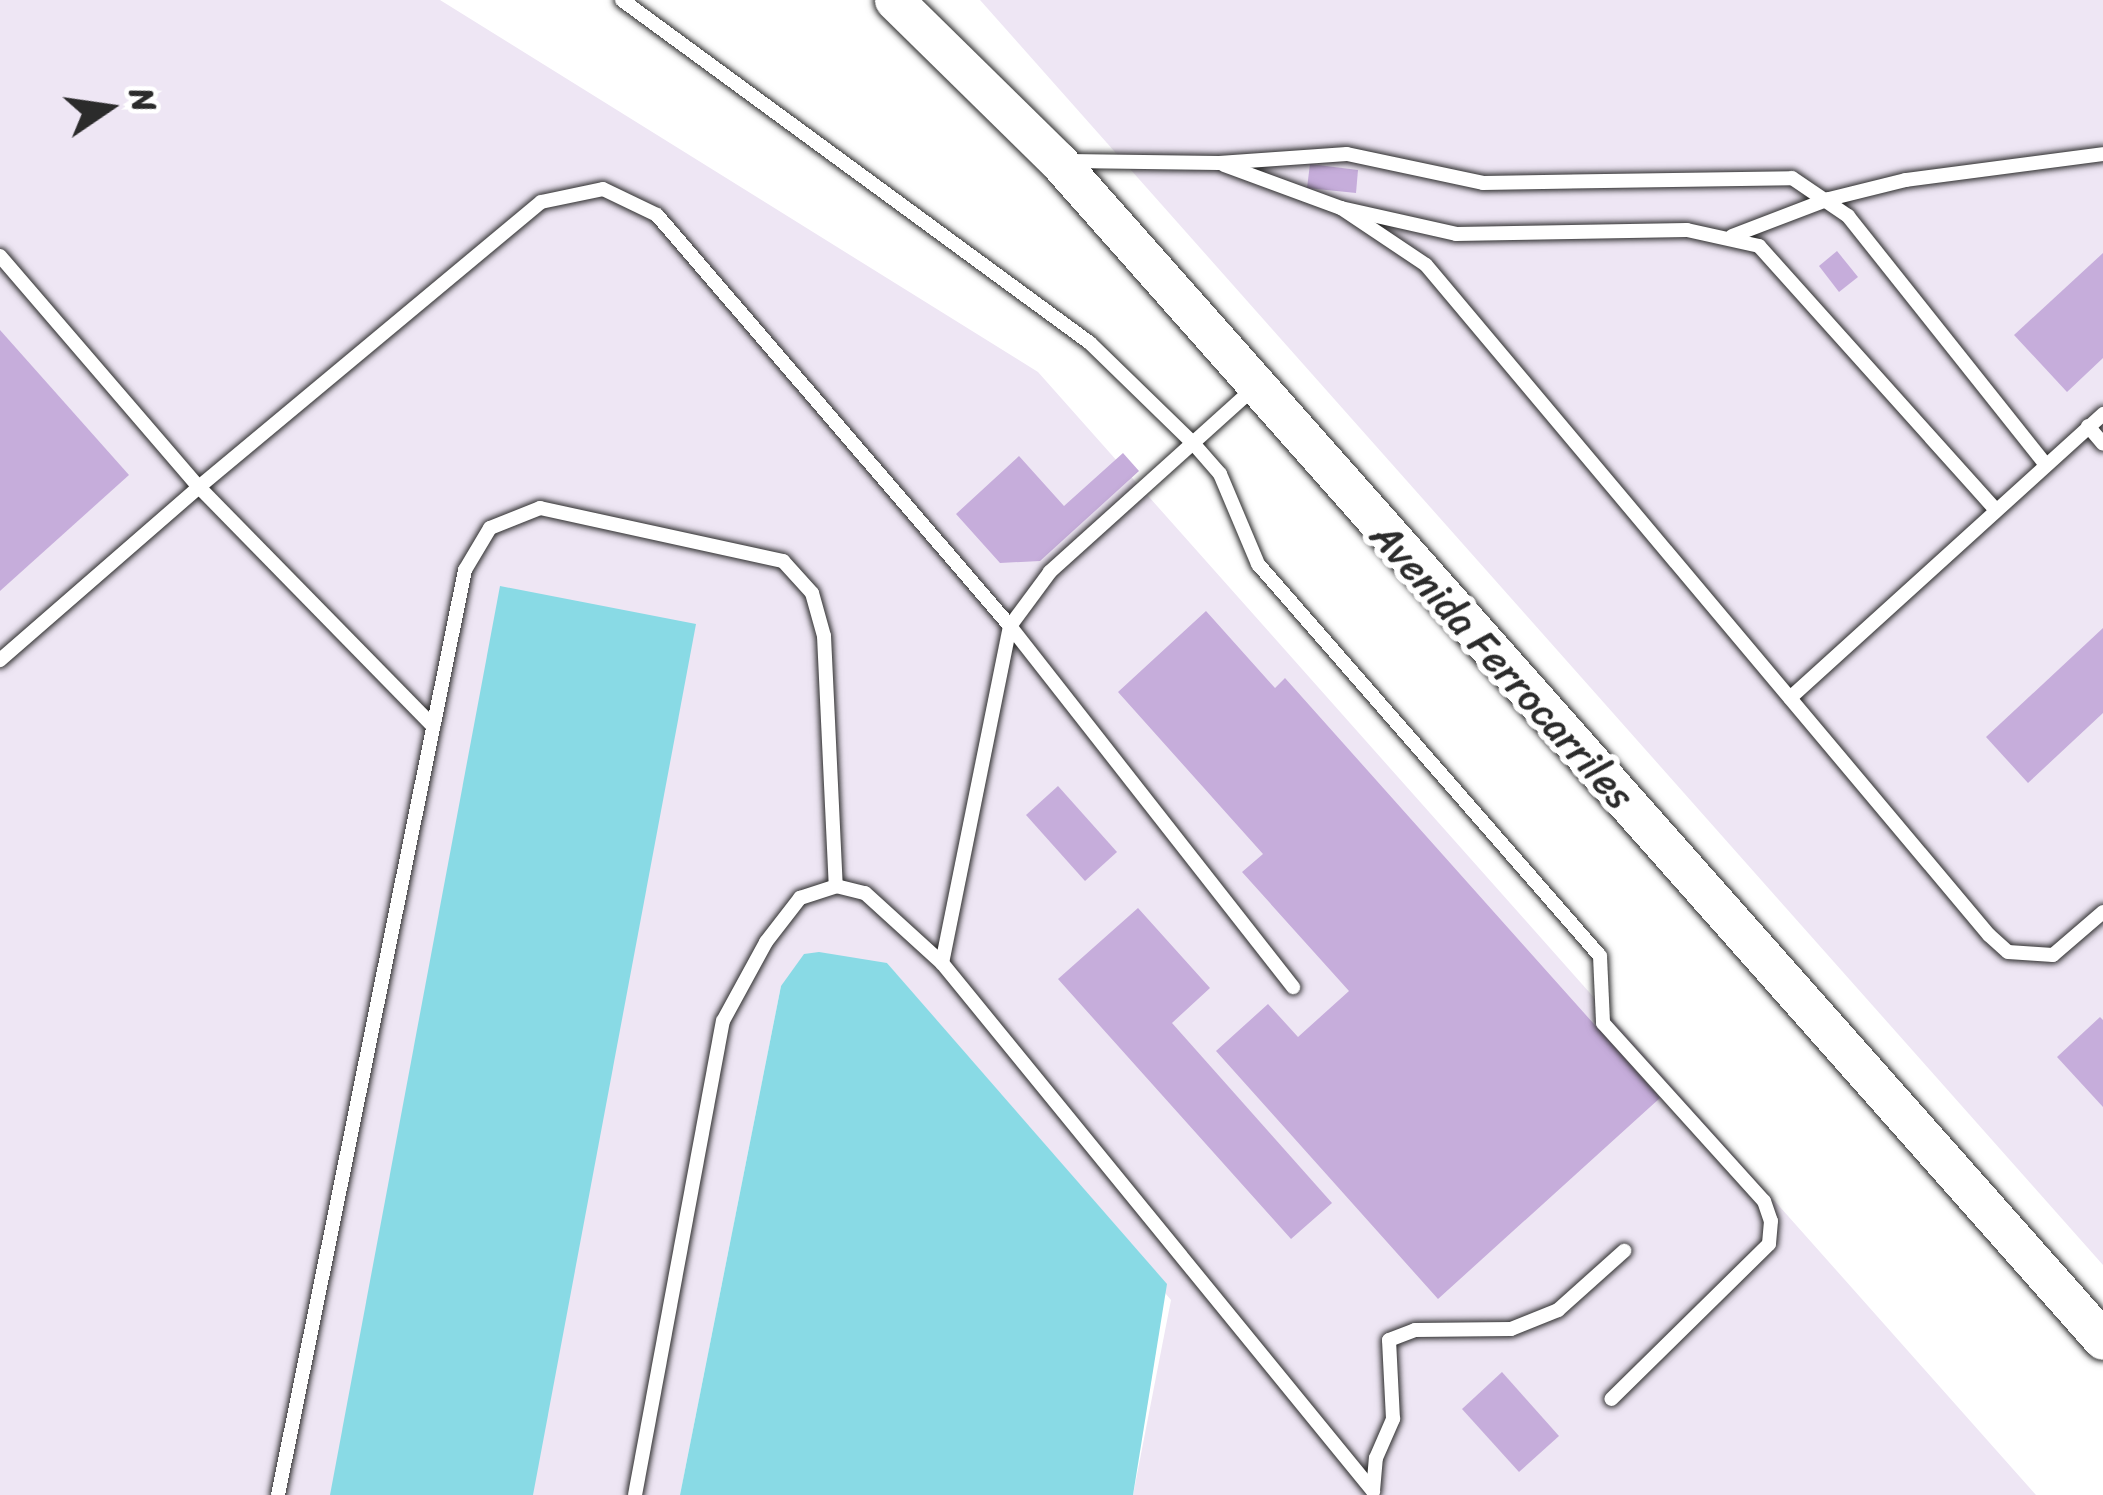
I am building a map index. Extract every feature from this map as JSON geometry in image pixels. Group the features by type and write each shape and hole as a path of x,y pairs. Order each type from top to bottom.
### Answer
{"main road":[{"name":"Avenida Ferrocarriles","path":"894,0 1058,161 1254,388 2103,1340"}],"lane":[{"path":"622,0 1090,343 1193,443 1220,473 1258,564 1600,956 1603,1023 1764,1201 1769,1244 1611,1399"},
{"path":"1058,161 1219,164 1347,154 1483,183 1740,173 1792,178 1829,199 2045,464"},
{"path":"1732,236 1829,199 2103,154"},
{"path":"1219,164 1341,208 1456,234 1687,230 1759,245 1996,509"},
{"path":"0,660 541,202 603,189 657,215 1010,626 1293,988"},
{"path":"1341,208 1426,265 2008,952 2053,955 2103,912"},
{"path":"0,256 199,487 434,726"},
{"path":"942,963 1010,626 1050,572 1254,388"},
{"path":"1790,698 2103,414"},
{"path":"2088,426 2103,444"},
{"path":"278,1495 465,570 490,528 540,508 783,561 812,593 824,636 836,886"},
{"path":"635,1495 723,1021 800,898 836,886 865,893 942,963 1375,1493"},
{"path":"1375,1493 1393,1419 1389,1340 1415,1330 1511,1329 1558,1310 1624,1251"}],"shaded area":[{"path":"0,0 440,0 1038,372 2036,1495 1133,1495 1171,1300 887,963 781,986 680,1495 0,1495"},
{"path":"980,0 2103,0 2103,1265"}],"water":[{"path":"500,586 696,624 533,1495 330,1495"},
{"path":"819,952 887,963 1167,1284 1133,1495 680,1495 781,986 804,954"}],"building":[{"path":"1310,164 1358,170 1356,193 1307,188"},
{"path":"1837,251 1858,277 1839,292 1819,266"},
{"path":"2103,253 2103,358 2067,392 2014,335"},
{"path":"0,330 129,475 0,591"},
{"path":"1123,453 1139,471 1040,561 1000,563 956,514 1019,456 1064,506"},
{"path":"1206,611 1275,688 1285,678 1660,1098 1438,1299 1216,1051 1268,1004 1298,1037 1349,991 1242,872 1263,854 1118,692"},
{"path":"2103,628 2103,713 2028,783 1986,737"},
{"path":"1058,786 1117,852 1085,881 1026,815"},
{"path":"1138,908 1210,988 1172,1023 1332,1203 1291,1239 1058,979"},
{"path":"2100,1017 2103,1020 2103,1107 2057,1057"},
{"path":"1502,1372 1559,1436 1519,1472 1462,1409"}]}
